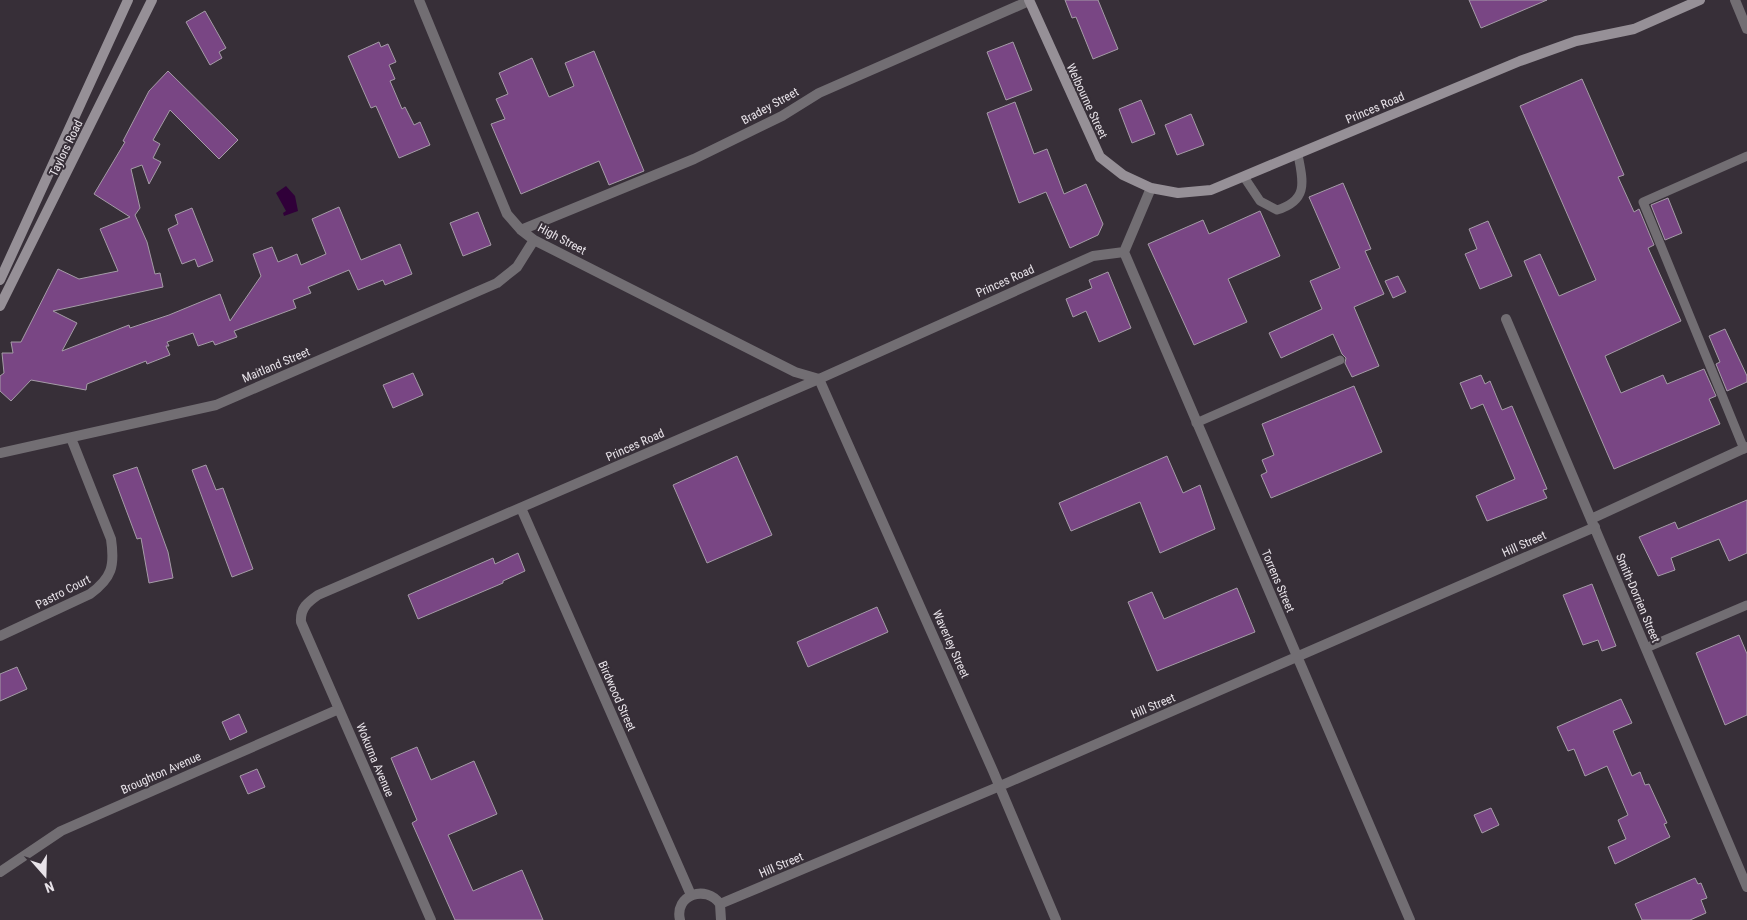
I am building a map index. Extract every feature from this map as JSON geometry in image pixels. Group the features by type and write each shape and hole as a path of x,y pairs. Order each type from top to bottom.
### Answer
{"street":[{"name":"Taylors Road","path":"0,280 128,0"},
{"name":"Taylors Road","path":"0,306 152,0"},
{"name":"High Street","path":"419,0 507,214 521,230 534,240 795,372 820,378"},
{"name":"Bradey Street","path":"521,230 694,159 782,116 819,93 1029,0"},
{"name":"Welbourne Street","path":"1029,0 1100,157 1123,175 1151,188"},
{"name":"Princes Road","path":"1151,188 1178,193 1211,190 1520,61 1576,41 1634,29 1700,0"},
{"path":"1735,0 1747,29"},
{"path":"1124,252 1151,188"},
{"name":"Maitland Street","path":"0,453 216,405 497,283 517,267 534,240"},
{"name":"Princes Road","path":"302,610 318,595 820,378 1093,256 1124,252"},
{"name":"Torrens Street","path":"1124,252 1410,920"},
{"name":"Smith-Dorrien Street","path":"1506,319 1747,887"},
{"name":"Waverley Street","path":"820,378 1000,786 1056,920"},
{"name":"Pastro Court","path":"0,636 90,594 103,584 111,570 114,555 111,539 71,438"},
{"name":"Hill Street","path":"720,904 1000,786 1298,657 1593,523 1746,448"},
{"name":"Birdwood Street","path":"521,508 691,894"},
{"name":"Wokurna Avenue","path":"302,610 301,622 431,920"},
{"name":"Broughton Avenue","path":"0,872 61,831 339,709"},
{"path":"680,920 679,911 683,901 691,894 703,892 712,895 720,904 721,920"}],"lane":[{"path":"1244,176 1260,201 1277,210 1287,207 1293,204 1300,195 1303,181 1298,154"},
{"path":"1746,448 1644,202 1747,156"},
{"path":"1196,423 1340,360"},
{"path":"1646,648 1747,605"}],"shaded area":[{"path":"286,186 295,196 298,211 284,216 283,213 286,211 276,193"}],"building":[{"path":"1065,0 1098,0 1118,49 1093,59 1076,17 1072,18"},
{"path":"1469,0 1547,0 1481,28"},
{"path":"205,11 226,48 219,52 222,58 210,65 186,22"},
{"path":"379,42 381,47 388,44 396,62 389,65 395,79 390,81 402,109 405,107 414,125 420,122 430,145 399,158 376,106 371,108 348,56"},
{"path":"1013,42 1032,90 1006,100 987,52"},
{"path":"594,51 644,171 609,185 599,161 521,194 491,124 505,119 496,99 508,94 499,73 532,58 549,97 574,86 565,63"},
{"path":"168,71 238,140 219,159 170,110 153,140 160,144 153,158 161,162 149,184 142,165 131,169 140,208 135,215 147,242 155,274 160,273 163,287 53,311 77,323 62,351 129,325 130,328 169,315 220,294 230,321 261,276 253,254 272,247 278,262 297,254 301,265 326,254 312,219 339,207 361,260 400,244 412,274 385,285 383,280 358,290 349,270 308,287 311,293 293,300 296,308 234,331 237,337 215,345 213,341 198,346 193,333 167,342 169,346 166,346 170,355 147,364 146,361 87,384 86,390 31,380 11,401 0,391 0,376 4,373 2,353 13,353 11,342 21,342 58,269 79,279 118,271 100,229 130,217 94,194 125,142 123,141 149,91"},
{"path":"1582,79 1624,175 1618,177 1634,212 1639,209 1654,245 1648,248 1681,321 1605,356 1621,393 1663,375 1667,384 1704,369 1716,396 1709,399 1720,424 1614,469 1524,261 1540,254 1559,296 1596,280 1520,106"},
{"path":"1141,100 1155,134 1132,143 1119,109"},
{"path":"1015,102 1034,154 1047,149 1064,194 1086,184 1103,224 1098,235 1070,248 1046,192 1019,203 987,113"},
{"path":"1191,114 1204,145 1177,155 1165,125"},
{"path":"1343,183 1371,249 1365,251 1384,294 1354,307 1379,366 1352,377 1345,363 1346,358 1342,354 1333,334 1281,358 1269,333 1322,309 1310,281 1340,268 1309,197"},
{"path":"1668,198 1682,233 1665,240 1651,205"},
{"path":"192,208 213,261 198,267 195,259 182,264 168,229 178,224 175,215"},
{"path":"1260,211 1280,256 1228,279 1247,322 1194,345 1148,244 1203,220 1209,234"},
{"path":"478,212 491,245 463,256 450,223"},
{"path":"1488,221 1512,276 1480,289 1465,254 1477,249 1469,229"},
{"path":"1108,272 1131,328 1099,342 1086,311 1073,317 1066,299 1092,288 1089,280"},
{"path":"1398,276 1406,292 1393,298 1385,281"},
{"path":"1725,329 1747,376 1747,382 1727,391 1716,364 1720,362 1709,336"},
{"path":"413,373 423,395 393,408 383,385"},
{"path":"1481,375 1485,384 1490,381 1502,410 1512,406 1547,489 1543,490 1547,498 1487,521 1476,496 1515,479 1483,404 1471,409 1460,383"},
{"path":"1354,386 1382,452 1271,498 1261,475 1267,472 1262,460 1274,455 1262,424"},
{"path":"737,456 772,535 707,563 673,485"},
{"path":"1167,456 1183,493 1200,485 1215,529 1160,553 1140,502 1071,531 1059,503"},
{"path":"206,465 216,490 223,488 253,569 232,577 192,470"},
{"path":"137,467 168,552 173,578 149,583 141,538 137,539 113,475"},
{"path":"1747,500 1747,553 1729,561 1719,539 1671,558 1675,570 1658,576 1639,537 1675,522 1678,529"},
{"path":"518,553 525,571 503,581 503,583 418,619 408,595 493,558 495,564"},
{"path":"1592,584 1616,646 1602,651 1598,640 1583,645 1563,595"},
{"path":"1237,588 1255,632 1157,671 1128,602 1152,592 1164,619"},
{"path":"877,607 888,632 808,667 797,642"},
{"path":"1739,635 1747,654 1747,715 1725,725 1696,653"},
{"path":"17,667 27,689 0,701 0,674"},
{"path":"1621,699 1632,723 1613,731 1632,776 1640,772 1645,785 1649,784 1667,823 1664,824 1670,837 1615,864 1608,847 1626,839 1618,820 1628,815 1607,766 1585,776 1574,749 1568,751 1557,727"},
{"path":"239,714 247,732 230,740 222,722"},
{"path":"417,747 431,780 474,761 497,814 448,835 473,891 522,870 543,920 455,920 412,823 417,820 391,758"},
{"path":"257,769 265,787 248,794 240,776"},
{"path":"1491,808 1499,825 1482,833 1474,815"},
{"path":"1695,878 1698,884 1701,883 1707,898 1701,900 1706,913 1690,920 1642,920 1635,904"}]}
